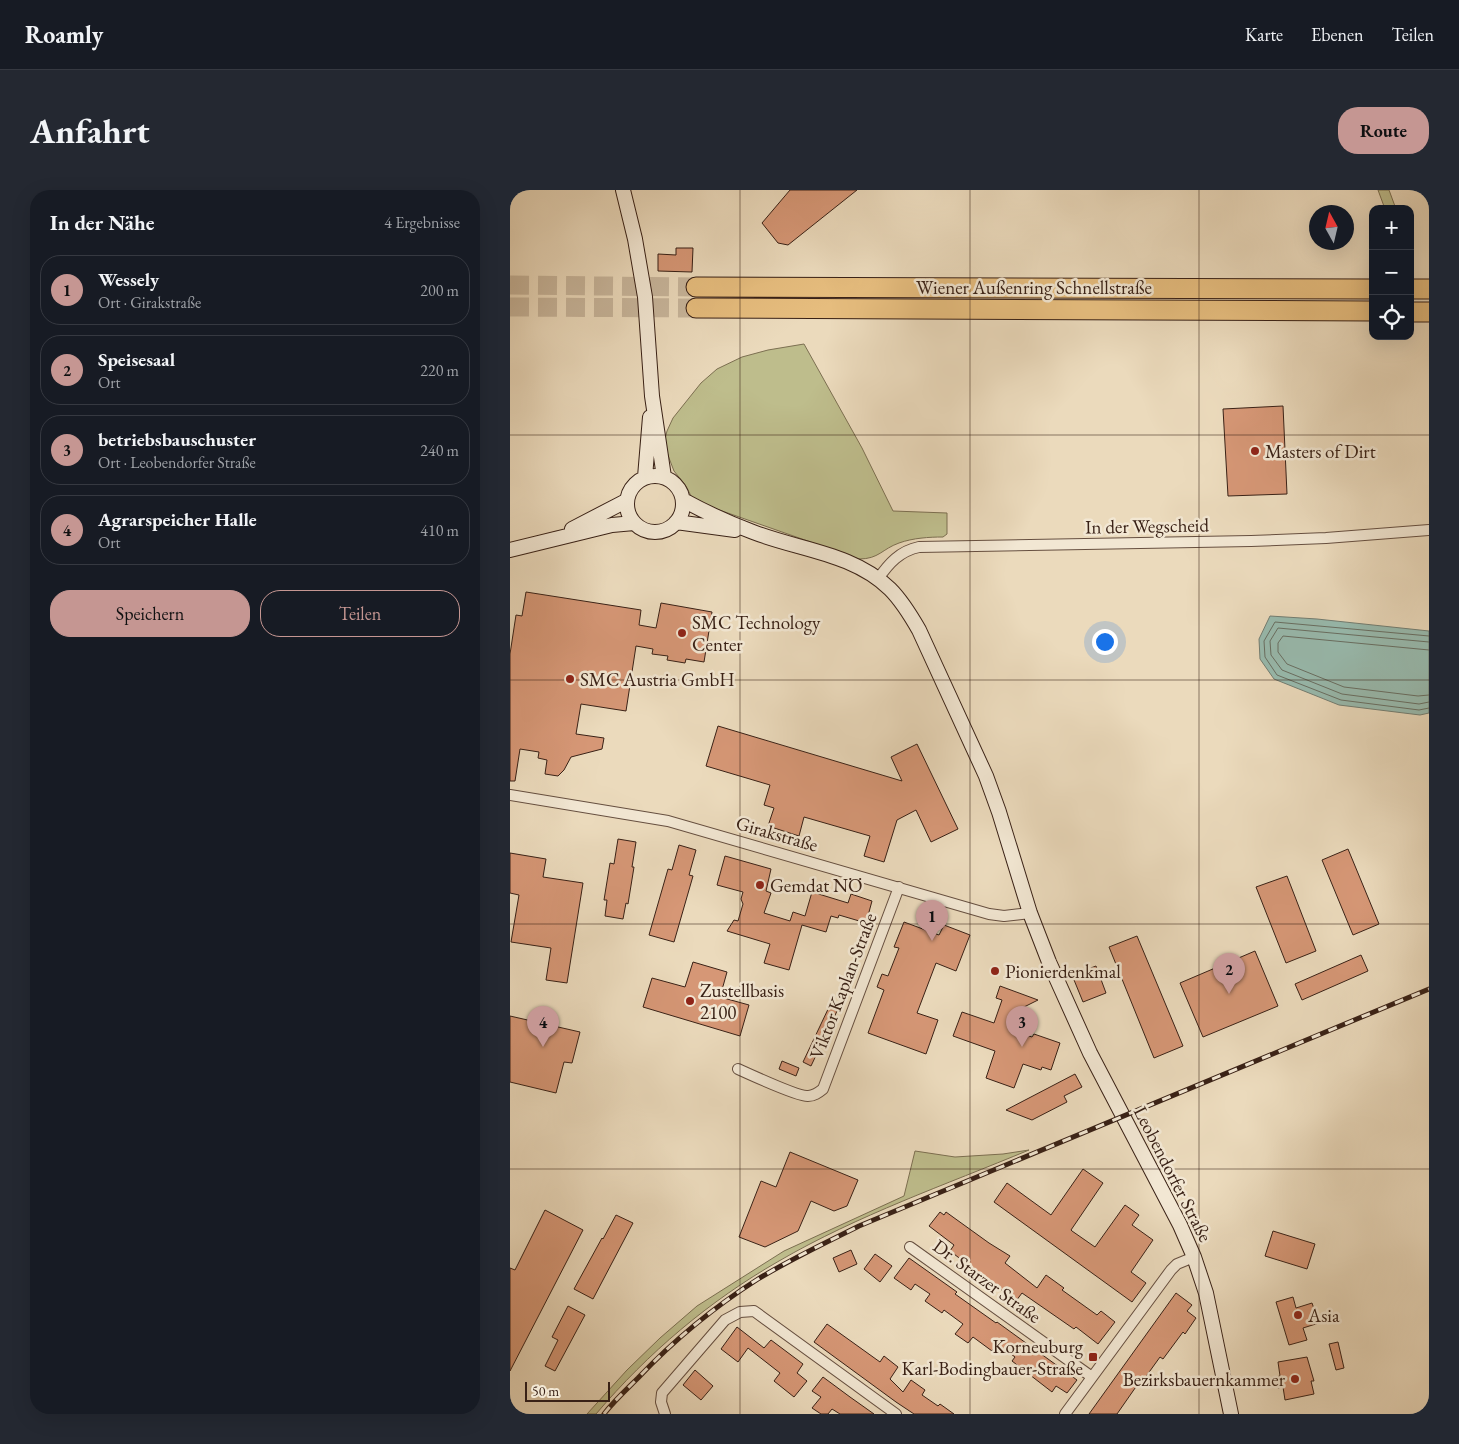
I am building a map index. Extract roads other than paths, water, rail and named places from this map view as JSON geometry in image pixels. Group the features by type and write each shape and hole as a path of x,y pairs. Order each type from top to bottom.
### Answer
{"highway":[{"name":"Wiener Außenring Schnellstraße","path":"696,287 1369,289"},
{"path":"1414,289 1429,289"},
{"name":"Wiener Außenring Schnellstraße","path":"696,308 1369,311"},
{"path":"1414,312 1429,312"}],"main road":[{"path":"624,190 635,238 645,297 652,396 664,477"},
{"path":"645,477 652,396"},
{"path":"651,475 664,477 679,488 683,500 682,512 676,522 669,528 655,532 646,530 634,523 628,513 626,501 630,489 645,477 651,475"},
{"path":"683,500 753,532"},
{"path":"549,540 626,501"},
{"path":"676,522 753,532"},
{"path":"510,550 612,525 634,523"},
{"name":"Leobendorfer Straße","path":"753,532 844,561 878,579 901,601 919,630 962,722 1000,812 1030,912 1049,962 1090,1053 1180,1225 1194,1257 1206,1293 1231,1414"}],"street":[{"name":"In der Wegscheid","path":"878,579 892,561 910,549 919,547 1226,542 1326,538 1429,530"},
{"name":"Girakstraße","path":"510,795 668,821 989,914 1004,916 1030,912"},
{"name":"Viktor Kaplan-Straße","path":"738,1069 806,1096 816,1094 822,1089 899,887"},
{"name":"Dr. Starzer Straße","path":"910,1247 1092,1378"},
{"path":"1065,1414 1171,1270 1177,1264 1194,1257"},
{"path":"665,1414 661,1402 662,1393 725,1320 740,1312 754,1311 896,1414"}],"water":[{"path":"1270,616 1429,631 1429,713 1420,715 1339,705 1274,679 1260,659 1259,639"}],"tunnel":[{"path":"510,285 696,287"},
{"path":"510,307 696,308"}],"railway":[{"path":"604,1414 666,1350 710,1313 758,1279 808,1251 859,1226 1429,989"}],"place":[{"name":"Masters of Dirt","path":"1255,451"},
{"name":"SMC Technology Center","path":"682,633"},
{"name":"SMC Austria GmbH","path":"570,679"},
{"name":"Gemdat NÖ","path":"760,885"},
{"name":"Wessely","path":"932,941"},
{"name":"Pionierdenkmal","path":"995,971"},
{"name":"Speisesaal","path":"1229,994"},
{"name":"Zustellbasis 2100","path":"690,1001"},
{"name":"Agrarspeicher Halle","path":"543,1047"},
{"name":"betriebsbauschuster","path":"1022,1047"},
{"name":"Asia","path":"1298,1315"},
{"name":"Korneuburg Karl-Bodingbauer-Straße","path":"1093,1357"},
{"name":"Bezirksbauernkammer","path":"1295,1379"}]}
